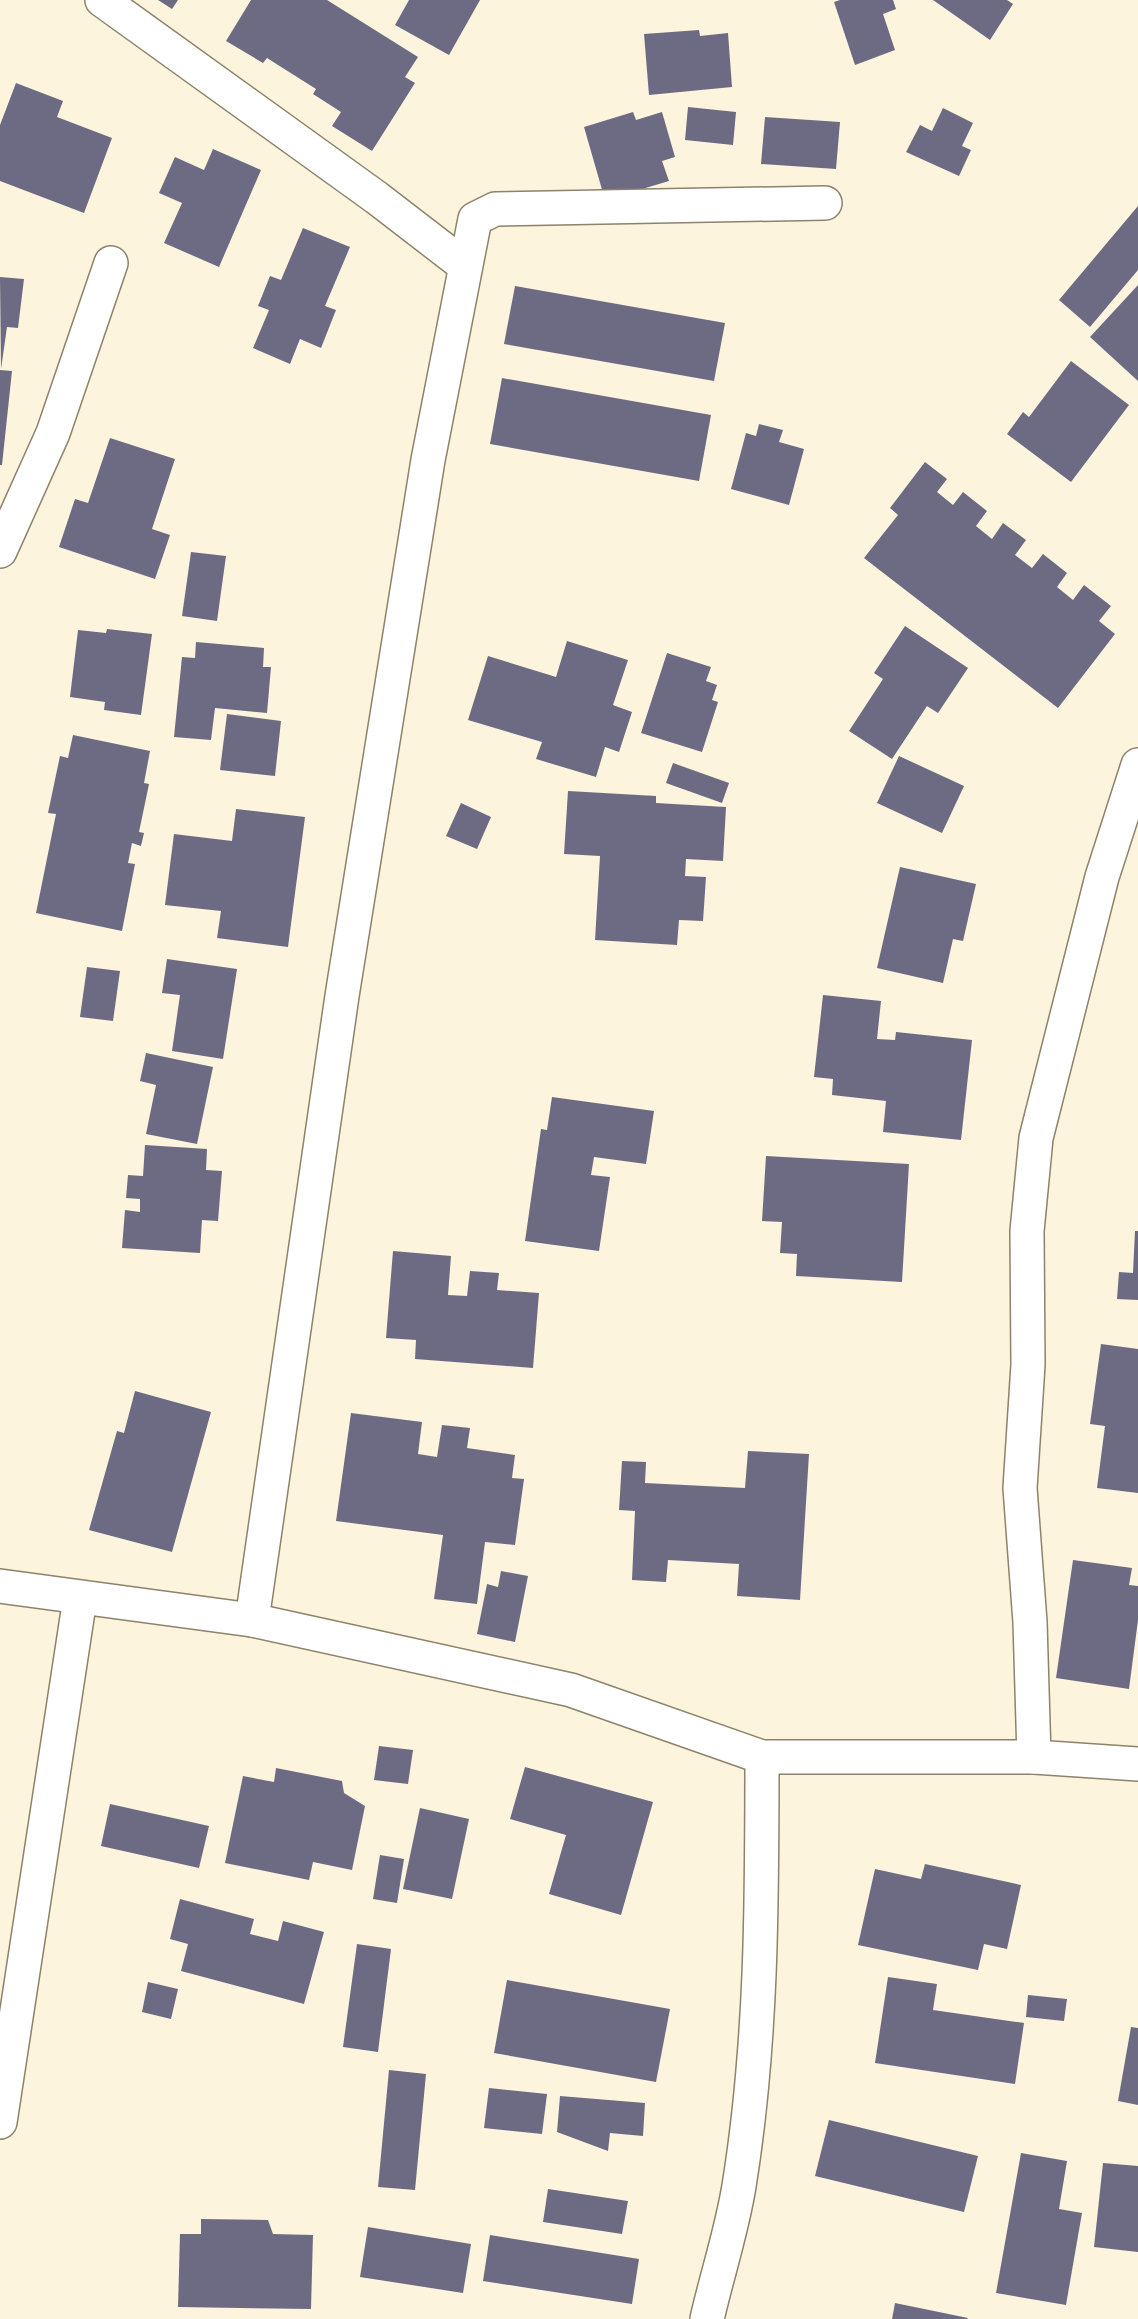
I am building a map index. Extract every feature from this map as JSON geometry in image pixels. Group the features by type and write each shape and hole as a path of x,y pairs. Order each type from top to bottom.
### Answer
{"street":[{"path":"102,0 377,198 464,265"},
{"path":"252,1620 344,984 428,460 464,265 475,219 495,209 825,203"},
{"path":"0,551 53,433 111,262"},
{"path":"1034,1757 1030,1622 1020,1488 1028,1365 1027,1231 1036,1138 1102,877 1138,765"},
{"path":"0,1586 252,1620 571,1690 687,1733 762,1757 1034,1757 1138,1764"},
{"path":"0,2122 80,1598"},
{"path":"706,2319 739,2188 755,2052 762,1885 762,1757"}],"building":[{"path":"158,0 178,0 172,9"},
{"path":"251,0 327,0 418,57 405,77 415,83 372,151 332,126 341,112 313,94 316,89 267,58 263,63 226,41"},
{"path":"409,0 480,0 449,55 395,25"},
{"path":"893,0 896,9 883,14 895,50 855,65 834,2"},
{"path":"933,0 1007,0 1013,4 990,40"},
{"path":"699,30 700,36 728,33 732,87 649,95 644,34"},
{"path":"16,83 63,101 57,117 112,138 84,213 0,181 0,125"},
{"path":"688,107 736,112 733,145 685,140"},
{"path":"943,108 973,123 962,146 971,150 959,176 906,152 920,125 932,131"},
{"path":"633,112 636,120 662,112 675,157 662,161 669,181 605,200 584,127"},
{"path":"765,117 840,122 836,169 761,164"},
{"path":"213,149 261,170 219,267 164,243 182,203 159,193 175,157 204,170"},
{"path":"1138,206 1138,270 1090,327 1059,300"},
{"path":"303,228 350,247 325,306 336,310 321,348 300,339 290,364 253,348 269,310 258,306 270,276 281,280"},
{"path":"0,277 24,279 18,328 7,327 1,369"},
{"path":"1138,285 1138,381 1090,337"},
{"path":"515,286 725,323 714,381 504,344"},
{"path":"1071,361 1129,405 1071,482 1007,434 1023,412 1029,417"},
{"path":"0,370 12,371 2,465 0,465"},
{"path":"502,378 711,415 699,481 490,444"},
{"path":"759,424 783,430 779,442 804,449 789,505 731,489 746,433 756,436"},
{"path":"110,438 175,459 152,529 170,535 155,579 59,547 75,499 88,503"},
{"path":"925,462 947,479 937,492 953,505 963,492 987,511 976,526 992,539 1003,523 1026,540 1015,555 1032,568 1043,554 1067,573 1057,587 1073,600 1084,585 1111,606 1099,621 1115,634 1058,708 864,558 898,515 890,508"},
{"path":"191,552 226,556 217,621 182,616"},
{"path":"905,626 968,668 938,713 927,706 892,759 849,731 883,679 874,673"},
{"path":"107,629 152,634 141,715 104,710 105,702 70,697 78,630 106,633"},
{"path":"567,641 628,660 613,705 632,712 619,752 605,747 596,777 536,759 542,742 468,720 488,656 556,677"},
{"path":"196,642 264,648 263,667 271,667 267,713 215,708 211,740 174,737 182,657 195,658"},
{"path":"667,653 711,667 706,681 717,685 712,700 718,702 702,752 641,733"},
{"path":"227,714 281,721 275,776 220,770"},
{"path":"73,735 150,751 144,783 149,784 139,832 144,833 141,846 132,843 128,863 135,864 122,931 36,913 56,814 48,813 60,756 68,758"},
{"path":"899,756 964,786 942,833 877,803"},
{"path":"673,763 729,783 722,803 666,783"},
{"path":"568,791 656,796 656,803 726,807 723,861 686,859 685,876 706,877 703,921 679,920 677,945 595,940 600,856 564,854"},
{"path":"461,803 491,817 477,849 446,836"},
{"path":"236,809 305,817 288,947 217,938 221,911 165,905 174,834 232,841"},
{"path":"900,867 976,884 963,941 953,939 943,983 877,968"},
{"path":"167,959 237,969 223,1059 172,1051 180,995 162,993"},
{"path":"87,967 120,971 113,1021 80,1017"},
{"path":"823,995 881,1001 877,1039 895,1040 896,1032 972,1040 961,1140 883,1132 886,1101 832,1095 833,1079 814,1077"},
{"path":"146,1053 213,1067 197,1144 146,1134 156,1085 140,1081"},
{"path":"552,1097 654,1111 646,1164 594,1157 591,1175 610,1177 599,1251 525,1241 541,1129 547,1130"},
{"path":"145,1145 207,1149 206,1170 222,1171 218,1221 202,1220 200,1253 122,1248 125,1210 140,1212 140,1199 126,1198 128,1175 143,1176"},
{"path":"766,1156 909,1164 902,1282 796,1276 797,1254 780,1253 782,1222 762,1221"},
{"path":"1135,1231 1138,1231 1138,1300 1117,1299 1119,1272 1133,1273"},
{"path":"393,1251 451,1256 448,1295 467,1296 470,1271 499,1273 497,1290 539,1293 533,1368 415,1359 416,1340 386,1338"},
{"path":"1101,1344 1138,1349 1138,1493 1097,1488 1105,1426 1090,1424"},
{"path":"135,1391 211,1412 172,1552 89,1530 117,1431 124,1433"},
{"path":"351,1413 422,1422 418,1454 437,1457 442,1425 470,1428 467,1448 515,1455 512,1478 524,1479 515,1545 485,1542 477,1604 434,1599 443,1535 336,1521"},
{"path":"748,1451 809,1454 800,1600 737,1596 739,1564 668,1560 666,1582 632,1580 635,1511 619,1510 622,1461 646,1462 645,1483 745,1488"},
{"path":"1073,1560 1132,1568 1129,1585 1138,1586 1138,1620 1129,1689 1056,1678"},
{"path":"501,1571 528,1576 515,1642 477,1634 487,1584 498,1587"},
{"path":"379,1746 413,1750 408,1784 374,1780"},
{"path":"525,1767 653,1802 621,1915 549,1894 566,1835 510,1819"},
{"path":"276,1768 342,1781 344,1793 365,1806 352,1870 313,1862 309,1880 225,1863 243,1776 274,1782"},
{"path":"110,1804 209,1826 199,1868 101,1846"},
{"path":"420,1808 469,1819 452,1899 403,1889"},
{"path":"380,1855 404,1859 397,1903 373,1899"},
{"path":"925,1864 1021,1885 1007,1949 984,1944 978,1970 858,1945 875,1869 921,1879"},
{"path":"180,1899 254,1919 250,1934 278,1941 283,1921 324,1932 304,2004 181,1971 188,1944 170,1939"},
{"path":"357,1944 391,1949 378,2052 343,2047"},
{"path":"888,1977 937,1984 933,2010 1024,2023 1015,2084 875,2063"},
{"path":"507,1980 670,2009 656,2082 494,2053"},
{"path":"148,1982 178,1989 171,2019 142,2012"},
{"path":"1028,1995 1067,1999 1064,2021 1026,2017"},
{"path":"1131,2027 1138,2028 1138,2105 1118,2101"},
{"path":"389,2070 426,2074 415,2190 378,2187"},
{"path":"489,2088 547,2094 542,2134 484,2128"},
{"path":"560,2096 645,2103 643,2136 610,2133 608,2151 557,2132"},
{"path":"829,2120 978,2156 964,2212 815,2176"},
{"path":"1021,2153 1067,2161 1059,2209 1082,2213 1066,2305 996,2293"},
{"path":"1103,2163 1138,2166 1138,2252 1094,2247"},
{"path":"548,2189 628,2201 622,2234 543,2222"},
{"path":"201,2219 268,2220 273,2234 313,2235 311,2309 178,2307 180,2234 201,2234"},
{"path":"368,2227 471,2244 463,2293 360,2277"},
{"path":"490,2235 639,2259 632,2304 483,2281"},
{"path":"895,2303 968,2318 892,2319"}]}
